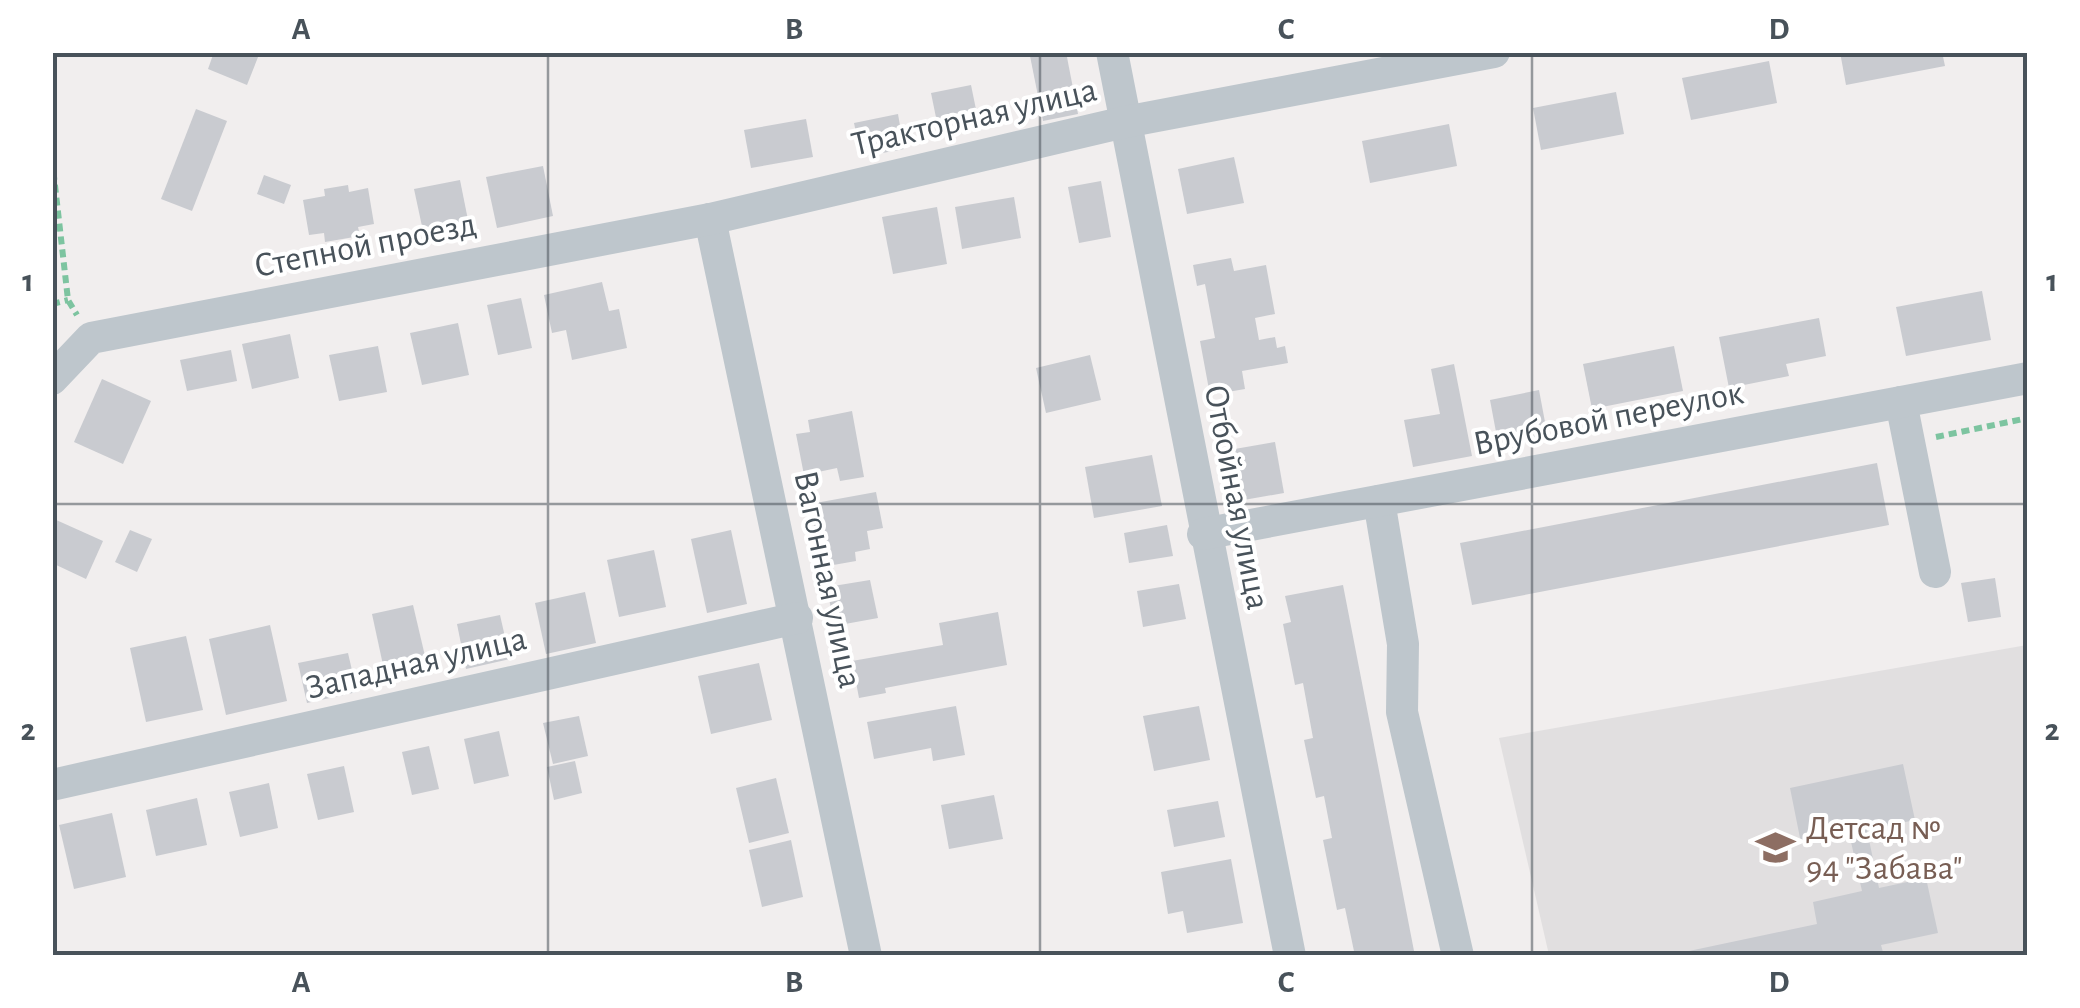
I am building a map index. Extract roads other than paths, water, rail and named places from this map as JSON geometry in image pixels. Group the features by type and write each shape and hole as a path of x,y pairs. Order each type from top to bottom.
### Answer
{"street":[{"name":"Отбойная улица","path":"1112,52 1203,534 1290,956"},
{"name":"Тракторная улица","path":"710,219 1125,122 1494,52"},
{"name":"Степной проезд","path":"52,379 90,338 710,219"},
{"name":"Вагонная улица","path":"710,219 866,956"},
{"name":"Врубовой переулок","path":"1203,534 2028,378"},
{"path":"1901,402 1935,572"},
{"path":"1380,501 1403,644 1402,712 1458,956"},
{"name":"Западная улица","path":"52,785 797,618"}],"place":[{"name":"Детсад № 94 \"Забава\"","path":"1776,847"}]}
